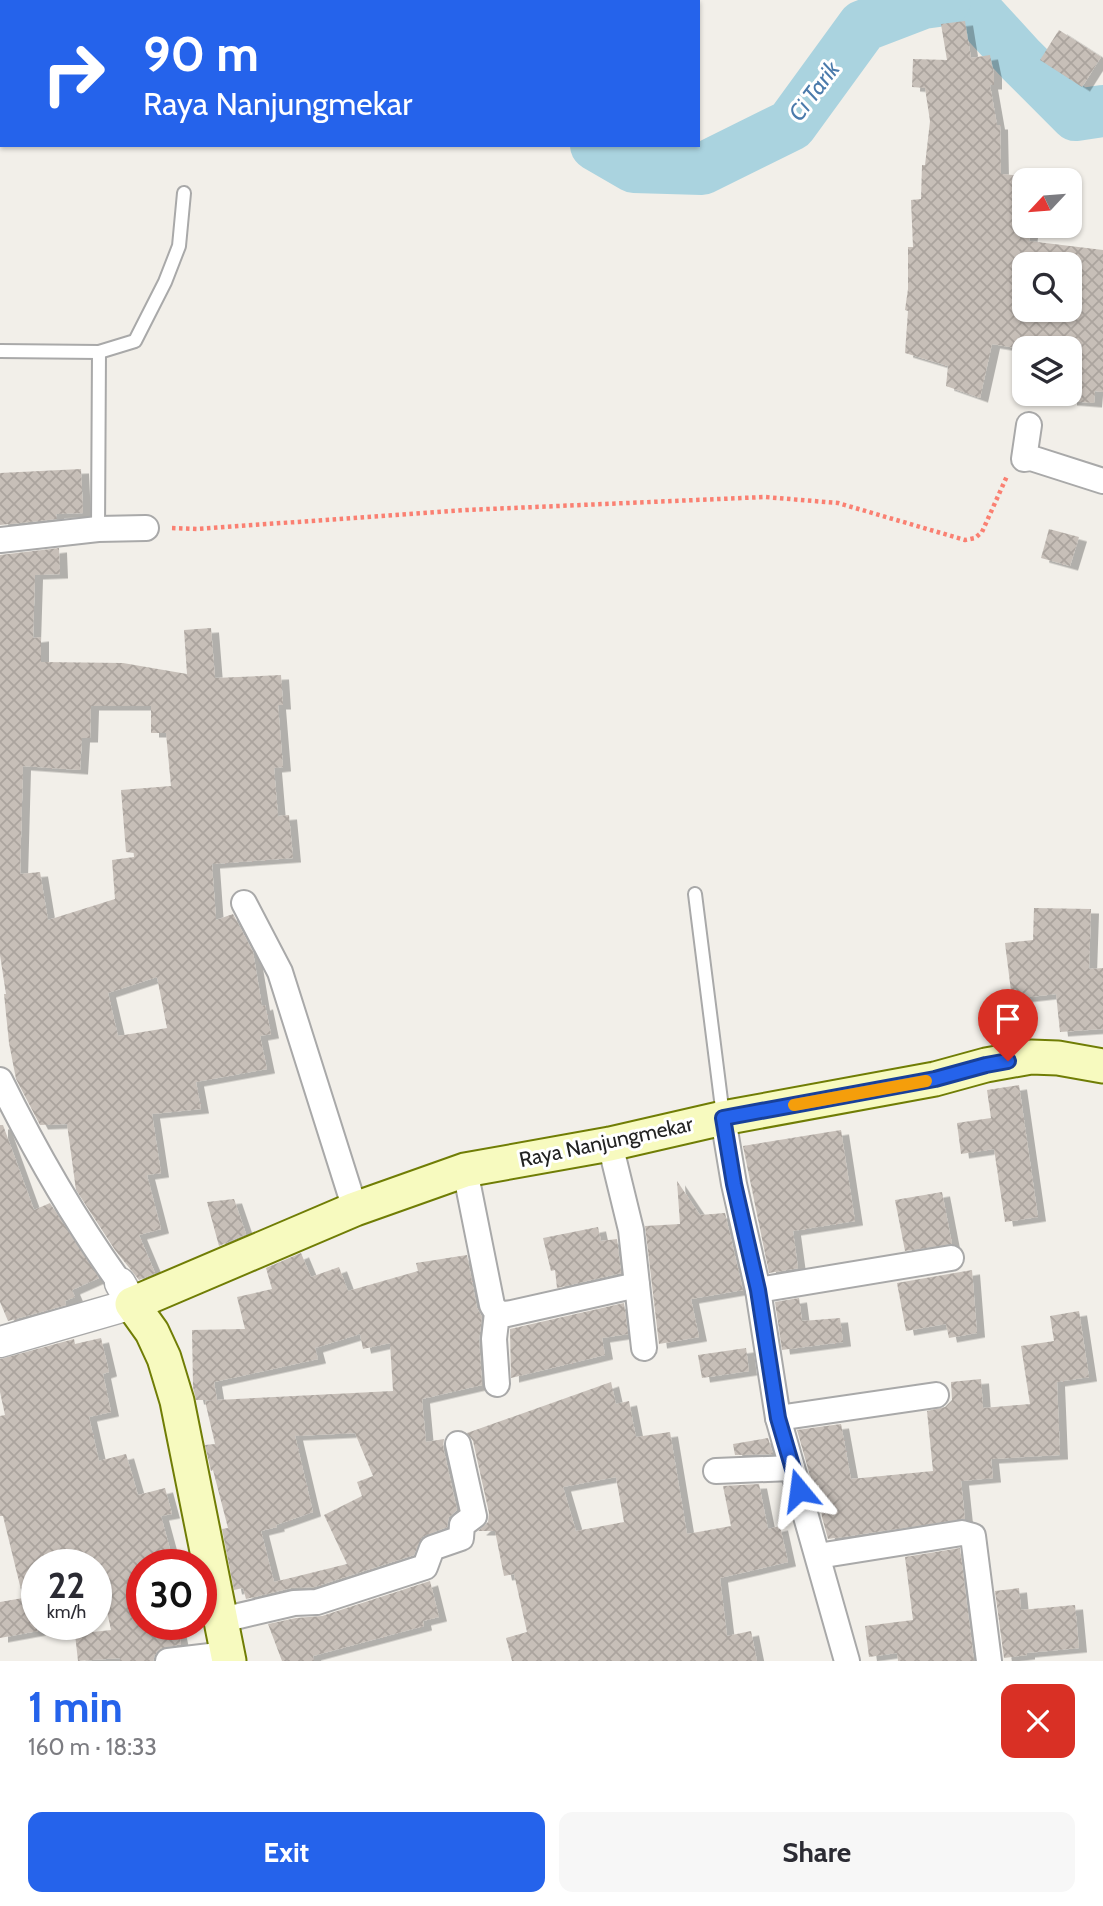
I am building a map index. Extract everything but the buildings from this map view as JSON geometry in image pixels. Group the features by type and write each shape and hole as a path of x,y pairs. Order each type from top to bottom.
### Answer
{"main road":[{"name":"Raya Nanjungmekar","path":"126,1294 465,1170 610,1144 723,1118 935,1079 986,1065 1031,1057 1102,1065"},
{"path":"126,1294 152,1332 164,1358 177,1401 228,1658"}],"street":[{"path":"1029,425 1024,459 1031,458 1103,481"},
{"path":"0,540 98,529 146,528"},
{"path":"244,903 281,972 355,1209"},
{"path":"0,1080 31,1142 91,1244 126,1294"},
{"path":"723,1118 734,1184 758,1290 778,1418 847,1661"},
{"path":"610,1144 631,1230 644,1348"},
{"path":"465,1170 492,1305 497,1313 494,1339 497,1384"},
{"path":"758,1290 951,1258"},
{"path":"497,1313 507,1314 637,1285"},
{"name":"Raya Nanjungmekar","path":"0,1342 126,1294"},
{"path":"778,1418 936,1395"},
{"path":"222,1620 294,1603 317,1602 425,1567 432,1548 461,1538 462,1525 474,1516 458,1444"},
{"path":"716,1471 792,1468"},
{"path":"818,1556 962,1533 973,1536 989,1661"},
{"path":"168,1661 228,1658"}],"lane":[{"path":"0,351 99,352 135,341 165,282 179,246 184,193"},
{"path":"98,529 99,352"},
{"path":"695,894 723,1118"}],"path":[{"path":"146,528 197,529 466,510 765,498 838,503 965,540 975,538 982,532 1011,467 1016,461 1024,459"}],"waterway":[{"name":"Ci Tarik","path":"599,147 634,167 702,169 791,125 863,26 923,3 945,0"},
{"name":"Ci Tarik","path":"966,0 1076,115 1103,111"}],"slow traffic":[{"path":"794,1105 926,1081"}],"route":[{"path":"799,1490 778,1418 758,1290 734,1184 723,1118 935,1079 1008,1061"}]}
